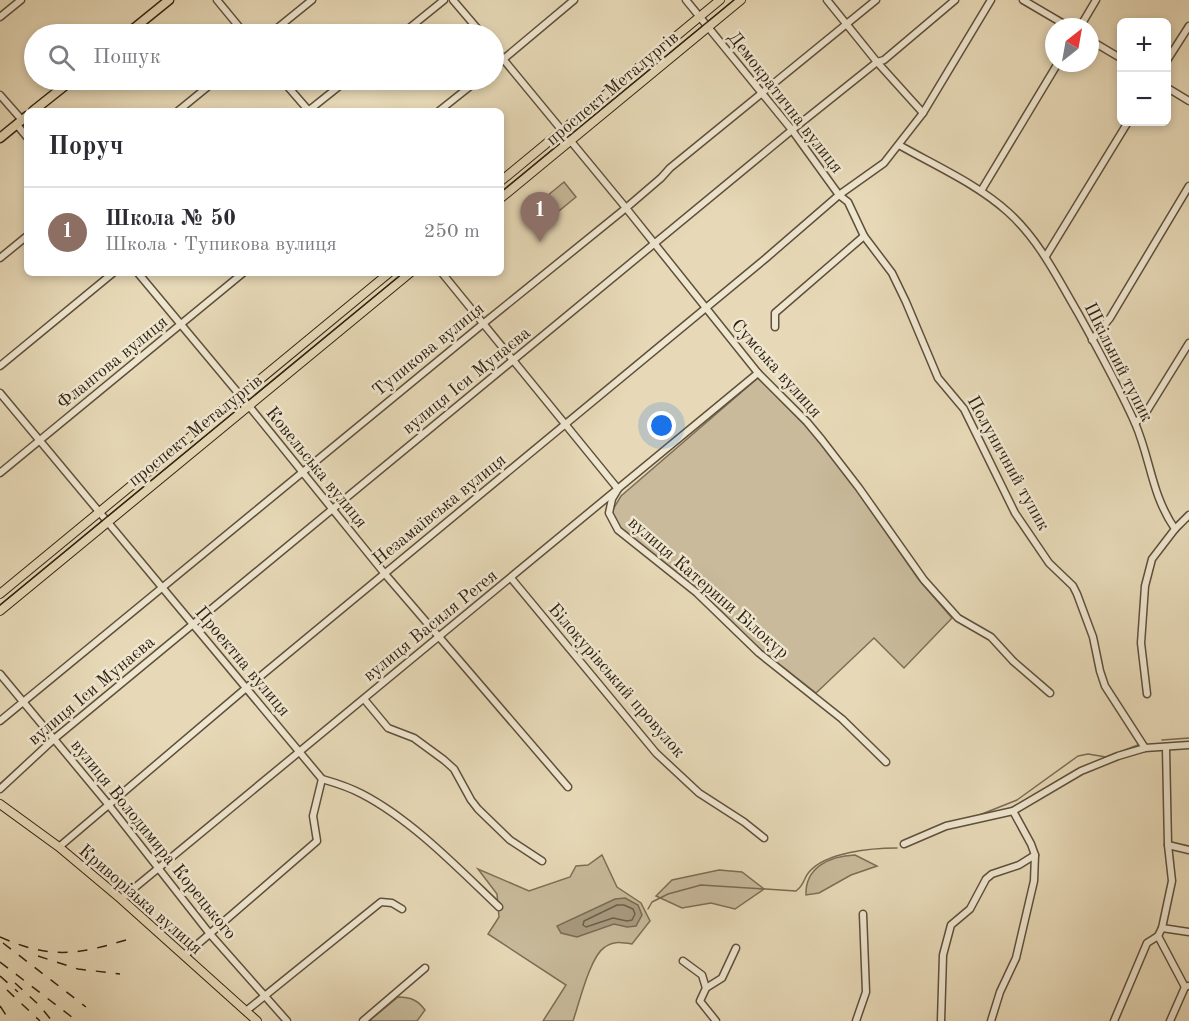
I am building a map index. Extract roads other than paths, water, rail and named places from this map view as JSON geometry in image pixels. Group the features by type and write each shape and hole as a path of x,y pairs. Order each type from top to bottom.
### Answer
{"highway":[{"path":"139,24 169,0"},
{"path":"37,108 59,90"},
{"path":"0,138 22,120"}],"main road":[{"name":"проспект Металургів","path":"504,178 720,0"},
{"name":"проспект Металургів","path":"504,196 741,0"},
{"name":"проспект Металургів","path":"0,594 385,276"},
{"name":"проспект Металургів","path":"0,611 406,276"},
{"name":"Криворізька вулиця","path":"0,804 121,899 257,1021"}],"street":[{"path":"0,17 21,0"},
{"path":"218,0 237,24"},
{"path":"282,24 312,0"},
{"path":"414,24 444,0"},
{"path":"453,0 473,24"},
{"path":"504,57 574,0"},
{"name":"Демократична вулиця","path":"686,0 792,130 839,195"},
{"path":"827,0 877,62 923,113"},
{"name":"Тупикова вулиця","path":"0,721 876,0"},
{"name":"вулиця Іси Мунаєва","path":"0,789 54,739 332,509 792,130 877,62 884,60 955,0"},
{"name":"Незамаївська вулиця","path":"58,848 245,689 566,425 839,195 884,163 923,113 991,0"},
{"path":"1023,0 1054,18"},
{"path":"1085,18 1096,0"},
{"path":"1171,55 1189,26"},
{"path":"1099,45 1117,56"},
{"name":"Сумська вулиця","path":"504,61 626,208 758,373 822,440 924,580 958,618 991,637 1013,661 1050,693"},
{"path":"981,191 1053,72"},
{"path":"182,108 204,90"},
{"path":"290,90 305,108"},
{"path":"312,108 334,90"},
{"path":"443,108 465,90"},
{"path":"1171,90 1189,101"},
{"path":"0,95 22,120"},
{"path":"1046,256 1126,126"},
{"name":"Шкільний тупик","path":"899,145 981,191 1008,212 1038,244 1092,339 1135,423 1155,492 1163,512 1175,529"},
{"path":"1092,339 1110,318 1189,186"},
{"name":"Полуничний тупик","path":"839,195 848,202 864,236 892,273 938,378 964,410 1015,513 1049,563 1073,586 1094,636 1105,686 1145,748"},
{"path":"775,327 775,313 864,236"},
{"path":"0,258 24,238"},
{"path":"0,366 109,276"},
{"name":"Ковельська вулиця","path":"140,276 385,574 568,788"},
{"name":"Флангова вулиця","path":"0,473 239,276"},
{"path":"444,276 618,489"},
{"path":"1135,423 1145,414 1189,343"},
{"name":"вулиця Василя Регея","path":"121,899 758,373"},
{"name":"Проектна вулиця","path":"0,393 322,779"},
{"name":"вулиця Катерини Білокур","path":"618,489 612,499 609,513 618,530 697,592 759,653 842,719 886,762"},
{"path":"1147,694 1141,643 1145,586 1152,559 1189,515"},
{"name":"Білокурівський провулок","path":"511,578 657,753 699,793 764,838"},
{"name":"вулиця Володимира Корецького","path":"0,674 108,804 210,934 287,1021"},
{"path":"364,699 388,728 414,738 454,769 478,809 510,840 542,861"},
{"path":"904,844 946,826 1013,811 1081,771 1145,748 1189,745"},
{"path":"1114,1021 1147,943 1158,936 1162,928 1172,881 1168,845 1166,748"},
{"path":"184,956 317,841 312,821 322,779 362,794 408,825 499,907"},
{"path":"991,1021 993,1010 1016,958 1034,881 1035,855 1013,811"},
{"path":"1168,845 1189,850"},
{"path":"941,1021 943,955 951,925 970,909 992,874 1019,865 1035,855"},
{"path":"246,1011 381,902 392,903 402,909"},
{"path":"856,1021 866,992 863,914"},
{"path":"1162,928 1189,932"},
{"path":"1158,936 1187,987 1170,1021"},
{"path":"716,1021 700,1001 706,988 722,978 736,948"},
{"path":"682,961 702,975 706,988"},
{"path":"363,1021 425,968"}],"water":[{"path":"625,898 638,905 642,915 636,926 627,927 614,924 577,937 561,933 557,926 615,899"}],"waterway":[{"path":"1162,740 1189,738"},
{"path":"977,816 1017,800 1078,756 1088,754 1106,757 1138,745"},
{"path":"648,909 652,902 668,894 701,885 796,891 809,872 826,860 850,852 897,848"}],"tram line":[{"path":"504,190 734,0"},
{"path":"0,605 399,276"}],"railway":[{"path":"0,937 49,952 92,949 126,940"},
{"path":"3,943 86,1007"},
{"path":"38,956 78,969 120,974"},
{"path":"0,962 77,1021"},
{"path":"0,976 18,992"},
{"path":"15,983 40,1006 52,1021"},
{"path":"7,990 40,1021"},
{"path":"0,1006 10,1021"}],"place":[{"name":"Школа № 50","path":"540,242"}]}
